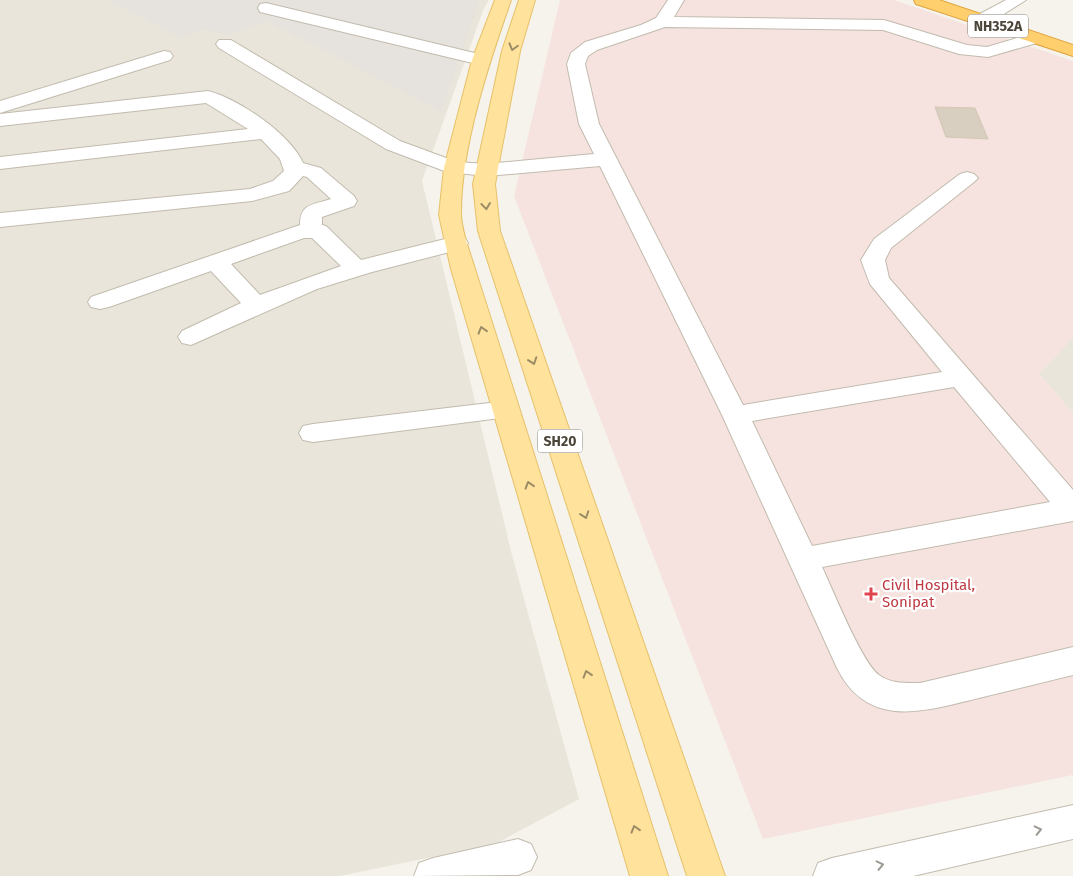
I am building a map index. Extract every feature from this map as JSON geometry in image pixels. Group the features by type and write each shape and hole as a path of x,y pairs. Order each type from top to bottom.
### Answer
{"highway":[{"name":"NH352A","path":"922,0 1073,51"}],"main road":[{"name":"SH20","path":"503,0 481,60 454,168 450,215 462,268 649,876"},
{"name":"SH20","path":"527,0 512,51 484,184 489,231 706,876"}],"street":[{"path":"662,22 676,0"},
{"path":"982,20 1018,0"},
{"path":"266,8 481,60"},
{"path":"1034,38 988,52 965,50 884,25 662,22 647,30 591,46 580,53 576,64 589,124 735,415 854,668 867,685 891,697 920,698 1073,661"},
{"path":"225,44 393,144 454,168 487,170 607,159"},
{"path":"0,108 164,56"},
{"path":"0,120 208,97 217,100 265,133 290,158 294,168 294,172 281,186 252,195 0,220"},
{"path":"0,164 265,133"},
{"path":"294,168 314,172 346,201 311,213 311,230"},
{"path":"803,559 1072,509 878,279 873,260 882,244 967,178"},
{"path":"100,302 302,231 318,231 357,269"},
{"path":"191,336 256,305 309,284 357,269 457,243"},
{"path":"215,261 256,305"},
{"path":"735,415 961,377"},
{"path":"312,433 506,410"},
{"path":"832,876 1073,822"},
{"path":"433,876 518,857"}],"shaded area":[{"path":"0,0 489,0 484,8 422,181 512,555 579,799 495,844 340,876 0,876"},
{"path":"107,0 480,0 441,111 267,21 228,35 205,29 182,38"},
{"name":"Civil Hospital, Sonipat","path":"560,0 894,0 1073,61 1073,337 1039,374 1073,413 1073,775 763,839 514,196"},
{"path":"1073,337 1073,413 1039,374"}],"building":[{"path":"935,107 975,108 988,139 946,137"}],"place":[{"name":"Civil Hospital, Sonipat","path":"871,594"}]}
